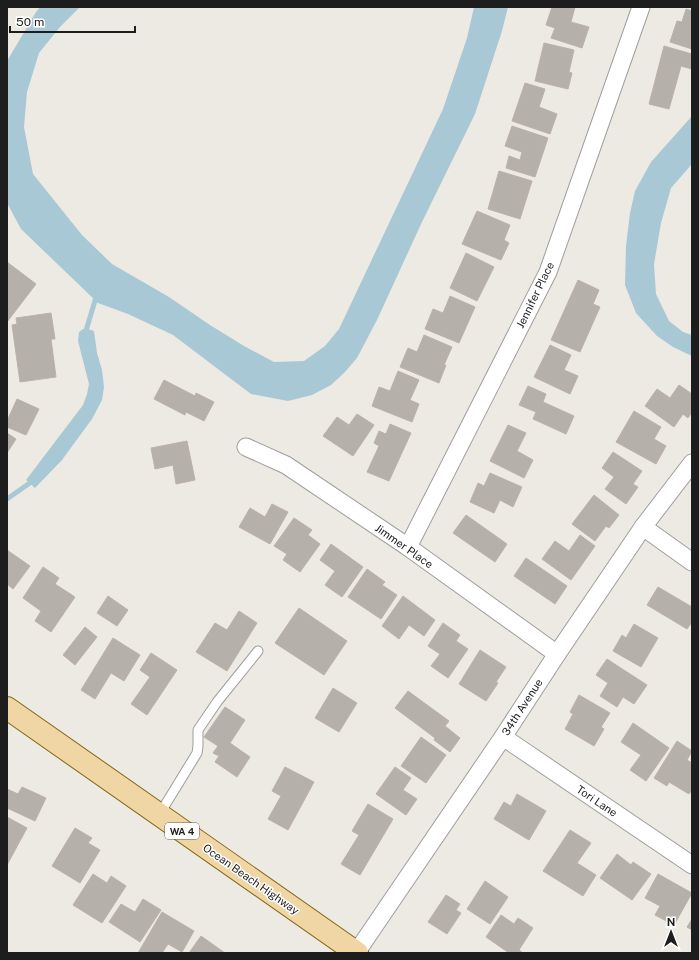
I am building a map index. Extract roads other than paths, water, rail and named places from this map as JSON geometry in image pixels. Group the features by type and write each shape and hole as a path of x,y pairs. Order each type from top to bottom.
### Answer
{"main road":[{"name":"Ocean Beach Highway","path":"7,708 356,953"}],"street":[{"name":"Jennifer Place","path":"408,547 548,272 641,7"},
{"name":"Jimmer Place","path":"246,447 286,465 408,547 557,654"},
{"name":"34th Avenue","path":"356,953 503,737 643,527 692,463"},
{"path":"643,527 692,562"},
{"name":"Tori Lane","path":"503,737 692,865"}],"lane":[{"path":"159,815 196,753 198,746 198,730 217,702 258,651"}],"water":[{"path":"40,7 80,7 60,27 39,53 27,92 24,127 33,174 82,235 112,264 169,297 244,346 274,362 304,361 325,346 339,329 443,109 467,38 474,7 508,7 502,31 475,114 422,222 377,320 357,358 331,385 312,395 288,401 251,394 173,335 128,314 98,303 21,229 7,203 7,61"},
{"path":"692,116 692,164 671,188 661,223 654,264 656,294 669,321 683,332 692,335 692,356 673,347 657,336 636,313 625,285 626,246 630,213 635,191 651,162"},
{"path":"83,329 94,331 104,387 102,400 92,419 62,460 35,488 26,480 83,405 87,394 89,384 78,341 79,332"}],"waterway":[{"path":"85,334 97,294"},
{"path":"7,499 34,480"}]}
